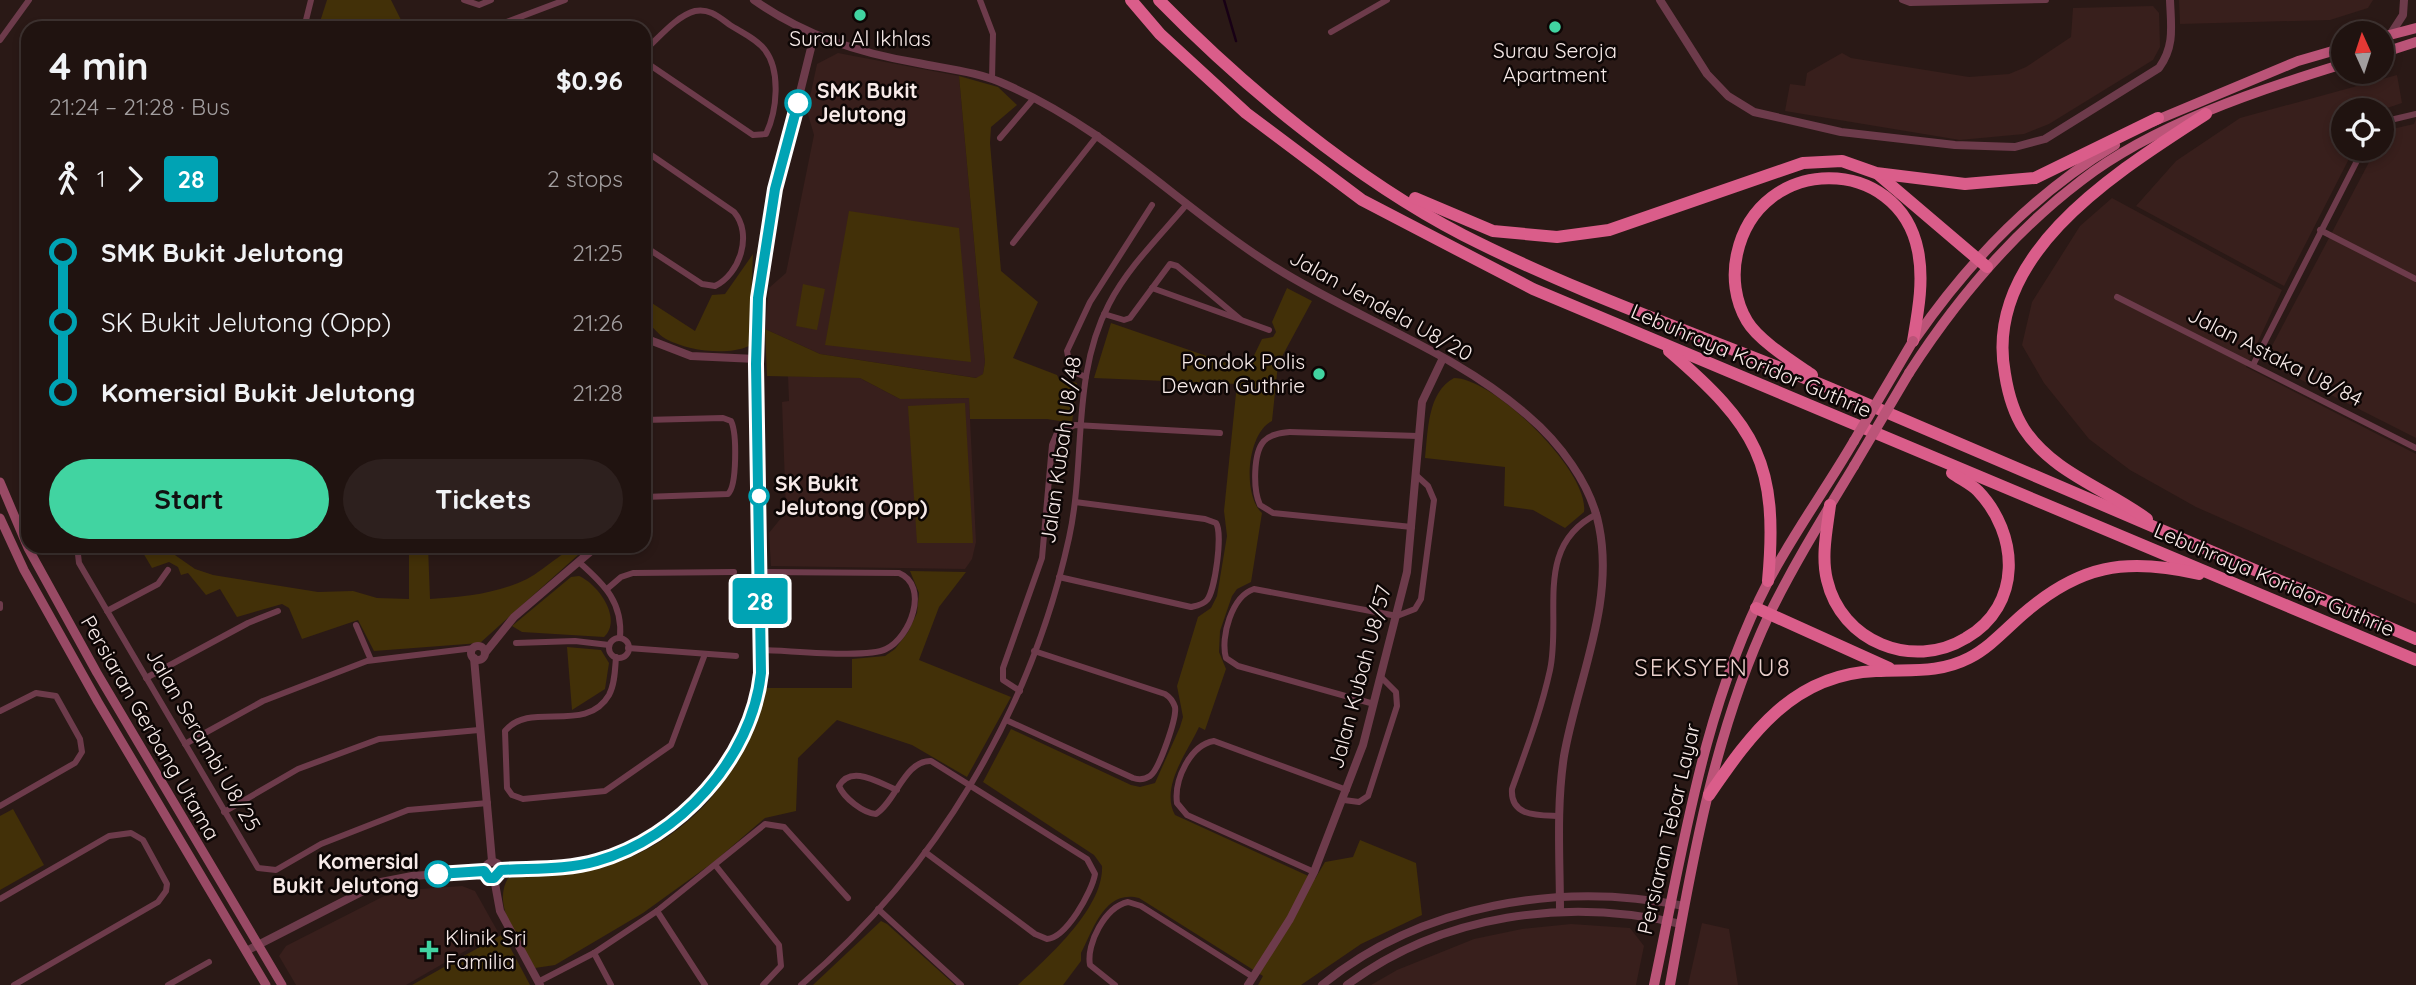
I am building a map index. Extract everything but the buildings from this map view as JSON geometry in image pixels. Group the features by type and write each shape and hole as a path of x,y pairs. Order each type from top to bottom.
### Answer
{"highway":[{"name":"Lebuhraya Koridor Guthrie","path":"1131,0 1160,34 1246,113 1362,200 1533,289 1944,464 2416,660"},
{"name":"Lebuhraya Koridor Guthrie","path":"1159,0 1255,92 1379,184 1461,234 1544,273 1835,390 2416,639"},
{"path":"2164,531 2049,457 2024,429 2010,399 2002,340 2006,309 2017,281 2059,225 2127,165 2206,114"},
{"path":"1379,184 1493,231 1557,237 1609,230 1803,163 1842,161 1876,173 1965,184 2035,178 2158,118"},
{"path":"1876,173 1987,267"},
{"path":"1835,390 1786,358 1748,323 1738,301 1734,281 1739,245 1748,221 1777,192 1803,180 1839,179 1860,184 1885,197 1902,215 1913,234 1920,267 1913,341"},
{"path":"1658,342 1712,387 1737,417 1756,450 1766,479 1772,513 1768,581"},
{"path":"1830,505 1825,545 1826,578 1841,613 1857,631 1888,647 1914,652 1947,646 1967,638 1998,606 2008,581 2010,560 2003,525 1994,511 1976,489 1953,474 1944,464"},
{"path":"1709,795 1742,745 1785,703 1805,691 1855,674 1941,670 1971,657 2052,589 2084,573 2123,565 2183,570 2236,583"},
{"path":"1756,608 1899,672"}],"main road":[{"path":"2394,34 2416,28"},
{"path":"2394,48 2416,42"},
{"name":"Persiaran Tebar Layar","path":"1654,985 1699,769 1714,716 1756,608 1768,581 1913,341 1975,258 2050,187 2158,118 2298,61 2331,51"},
{"name":"Persiaran Tebar Layar","path":"1670,985 1716,760 1744,678 1770,614 1830,505 1941,323 1987,267 2083,179 2174,126 2331,68"},
{"name":"Persiaran Gerbang Utama","path":"0,482 3,499 21,534"},
{"name":"Persiaran Gerbang Utama","path":"0,518 24,570 92,690 266,985"},
{"name":"Persiaran Gerbang Utama","path":"31,553 97,673 282,985"}],"street":[{"path":"17,0 24,7"},
{"path":"0,40 29,0"},
{"path":"306,21 311,0"},
{"path":"464,0 480,5 491,0"},
{"path":"510,21 565,0"},
{"name":"Jalan Jendela U8/20","path":"754,0 814,36 888,57 992,79 1071,116 1281,271 1503,396 1538,425 1569,463 1597,514 1602,551 1600,594 1593,641 1565,753 1559,816 1559,912"},
{"path":"980,0 993,34 992,79"},
{"path":"1331,32 1388,0"},
{"path":"1660,0 1707,74 1728,96 1755,112 1855,134 1955,145 2015,147 2057,132 2159,68 2168,55 2171,43 2170,0"},
{"path":"1902,0 1910,3 2046,0"},
{"path":"2394,26 2403,15 2404,0"},
{"path":"651,45 683,17 699,11 712,13 760,45 772,63 775,89 773,110 766,134 753,135 651,66"},
{"path":"494,878 501,870 560,867 597,861 638,844 689,808 718,775 740,737 760,686 756,359 758,298 766,237 814,36"},
{"path":"1000,138 1034,98"},
{"path":"2394,119 2416,114"},
{"path":"1013,243 1098,135"},
{"path":"651,155 734,212 740,219 744,238 741,253 725,278 715,286 702,284 651,251"},
{"path":"2253,365 2357,161"},
{"name":"Jalan Kubah U8/48","path":"801,985 878,909 925,852 971,786 1006,720 1020,691 1059,577 1075,502 1086,377 1104,314 1127,277 1187,204"},
{"path":"1086,377 1071,371 1067,351 1100,284 1152,205"},
{"path":"2320,230 2416,279"},
{"path":"1104,314 1127,320 1168,265 1174,264 1240,319"},
{"path":"1152,288 1269,330"},
{"name":"Jalan Astaka U8/84","path":"2117,297 2416,448"},
{"path":"651,343 691,356 756,359"},
{"name":"Jalan Kubah U8/57","path":"1250,981 1290,919 1314,872 1344,800 1374,704 1397,616 1412,527 1422,401 1442,360"},
{"path":"651,419 723,418 731,421 734,430 734,485 728,494 651,497"},
{"path":"1020,691 1003,680 1003,668 1042,558 1052,444 1060,430 1080,425 1220,433"},
{"path":"1412,527 1272,513 1260,505 1255,488 1259,449 1273,435 1290,432 1418,436"},
{"path":"1374,704 1238,666 1226,658 1225,643 1235,603 1245,591 1254,589 1397,616 1410,612 1419,604 1434,500 1428,486 1417,476"},
{"path":"1059,577 1191,607 1204,603 1210,594 1221,537 1216,523 1205,519 1075,502"},
{"path":"1559,816 1529,815 1520,811 1514,804 1512,789 1551,666 1553,591 1559,555 1576,526 1597,514"},
{"name":"Jalan Serambi U8/25","path":"78,553 79,563 253,863 269,871 321,844 408,810 488,803"},
{"path":"492,861 475,684 478,654 514,617 590,553"},
{"path":"580,563 607,589 619,611 620,638"},
{"path":"107,611 158,584 168,570"},
{"path":"607,589 621,576 633,573 734,572"},
{"path":"760,572 899,573 907,576 914,593 914,612 909,624 888,649 870,653 761,650"},
{"path":"146,678 248,623 278,611"},
{"path":"356,625 371,660"},
{"path":"516,643 575,641 609,645 620,638"},
{"path":"609,645 611,654 616,657 624,656 627,643 620,638"},
{"path":"628,648 736,656"},
{"path":"185,744 262,701 371,660 451,651 478,654"},
{"path":"1006,720 1133,778 1145,779 1156,771 1174,721 1174,705 1171,699 1165,694 1034,651"},
{"path":"616,657 608,696 590,712 572,717 519,720 505,731 506,784 512,795 523,799 600,793 667,748 677,734 705,654"},
{"path":"1344,800 1359,802 1368,796 1398,706 1396,692 1382,678"},
{"path":"0,711 36,693 56,696 80,739 82,752 75,763 0,806"},
{"path":"224,813 298,769 379,739 479,730"},
{"path":"1314,872 1187,815 1177,803 1178,786 1193,752 1198,746 1214,741 1347,790"},
{"path":"897,790 855,775 847,776 839,786 842,792 872,814 880,811 897,790 915,767 926,761 937,764 1091,863 1094,880 1059,936 1041,938 925,852"},
{"path":"494,878 500,911 539,983 594,953 657,911 716,866 759,828 771,823 784,827 848,898"},
{"path":"0,899 116,833 138,836 153,856 167,884 166,891 158,902 14,985"},
{"path":"484,871 485,866 492,861"},
{"path":"492,861 497,863 501,870"},
{"path":"716,866 779,945 782,966 763,985"},
{"path":"246,951 380,882 412,876 484,871"},
{"path":"484,871 489,878 494,878"},
{"path":"1322,985 1362,957 1450,917 1486,907 1560,897 1685,906"},
{"path":"1115,985 1090,965 1088,952 1112,912 1128,902 1141,906 1250,981"},
{"path":"878,909 961,985"},
{"path":"657,911 705,985"},
{"path":"1346,985 1409,948 1452,931 1496,919 1559,912 1603,912 1681,924"},
{"path":"594,953 611,985"},
{"path":"168,985 209,962"}],"shaded area":[{"path":"327,0 391,0 402,21 320,21"},
{"path":"2179,0 2373,0 2368,8 2330,20 2180,24"},
{"path":"2153,6 2159,13 2160,47 2153,60 2049,124 2024,134 1960,140 1785,111 1790,84 1805,86 1807,73 1842,53 1851,58 1969,77 2009,74 2026,67 2071,37 2073,8"},
{"name":"SMK Bukit Jelutong","path":"838,53 959,76 985,362 983,374 977,378 820,354 765,329 769,288 786,273 814,135 807,111 817,64"},
{"path":"2397,75 2402,103 2394,106 2394,98 2331,98 2331,161 2348,161 2284,286 2136,206 2176,161 2240,118 2364,84 2394,84 2394,76"},
{"path":"959,76 998,87 1017,105 991,127 990,143 1001,271 1038,302 1013,358 1057,375 1059,379 1077,383 1072,423 1047,419 970,419 969,398 900,399 860,378 767,376 765,329 820,354 976,378 983,374 985,362"},
{"path":"2416,119 2416,438 2264,361 2370,161 2394,161 2394,129 2414,124"},
{"path":"2112,198 2282,290 2246,367 2416,454 2416,604 2196,507 2130,470 2089,439 2044,383 2022,345 2032,302 2080,226"},
{"path":"849,211 959,228 971,362 825,345"},
{"path":"753,254 749,346 730,351 685,347 666,339 651,326 651,303 695,331 712,295 725,294"},
{"path":"803,284 825,289 817,330 796,326"},
{"path":"1287,288 1312,301 1278,364 1272,421 1257,438 1253,451 1250,465 1252,493 1262,513 1251,582 1237,589 1232,596 1220,631 1219,652 1226,669 1205,730 1199,727 1177,770 1171,804 1175,815 1315,879 1325,862 1353,857 1360,840 1416,863 1422,915 1361,944 1301,985 1258,985 1263,976 1139,898 1127,897 1117,899 1102,913 1081,953 1081,961 1063,985 1018,985 1058,947 1084,915 1094,899 1102,866 1094,855 983,782 1011,729 1131,785 1140,787 1155,783 1183,717 1177,686 1198,617 1211,608 1217,596 1227,536 1224,511 1237,384 1094,378 1111,323 1247,370 1262,339 1273,337 1276,332 1272,322"},
{"path":"788,376 860,378 900,399 969,398 976,542 972,559 965,569 771,566 769,533 786,512 782,402 789,401"},
{"path":"1454,378 1471,382 1492,393 1536,430 1572,474 1582,495 1584,512 1565,528 1533,510 1504,506 1505,467 1425,458 1430,414 1438,393"},
{"path":"965,403 973,543 917,543 908,406"},
{"path":"143,553 172,553 195,569 213,575 318,592 353,591 377,598 409,599 409,553 428,553 430,599 467,596 503,588 527,579 566,553 580,553 480,643 374,651 358,620 302,639 289,608 282,604 237,617 220,589 206,595 188,573 181,575 178,567 169,562 152,568"},
{"path":"910,571 966,572 939,607 919,660 1011,697 967,777 912,745 837,720 798,758 796,811 765,818 715,861 643,913 555,965 535,968 505,913 504,889 508,878 583,872 605,867 627,859 669,836 705,805 720,787 741,748 763,688 852,688 852,659 885,656 895,649 908,632 917,613 919,593"},
{"path":"579,576 594,586 606,603 611,621 604,637 522,632 512,626 571,577"},
{"path":"567,647 601,650 609,663 605,689 572,710"},
{"path":"13,809 44,865 0,890 0,816"},
{"path":"462,886 475,891 498,932 406,985 296,985 279,956 286,946 394,891"},
{"path":"881,921 887,924 955,985 813,985"},
{"path":"1702,923 1729,929 1738,985 1688,985"},
{"path":"1571,924 1630,928 1644,946 1636,985 1371,985 1397,970 1474,939 1522,929"},
{"path":"503,934 530,985 412,985"}],"waterway":[{"path":"1224,0 1236,41"}],"bus line":[{"name":"28","path":"438,874 484,871 489,878 494,878 501,870 579,865 616,854 657,833 689,808 718,775 740,737 760,686 761,673 756,364 758,298 762,258 775,189 798,103"}],"place":[{"name":"Surau Al Ikhlas","path":"860,15"},
{"name":"Surau Seroja Apartment","path":"1555,27"},
{"name":"SMK Bukit Jelutong","path":"798,103"},
{"name":"Pondok Polis Dewan Guthrie","path":"1319,374"},
{"name":"SK Bukit Jelutong (Opp)","path":"759,496"},
{"name":"Komersial Bukit Jelutong","path":"438,874"},
{"name":"Klinik Sri Familia","path":"429,950"}],"district":[{"name":"SEKSYEN U8","path":"1713,668"}]}
